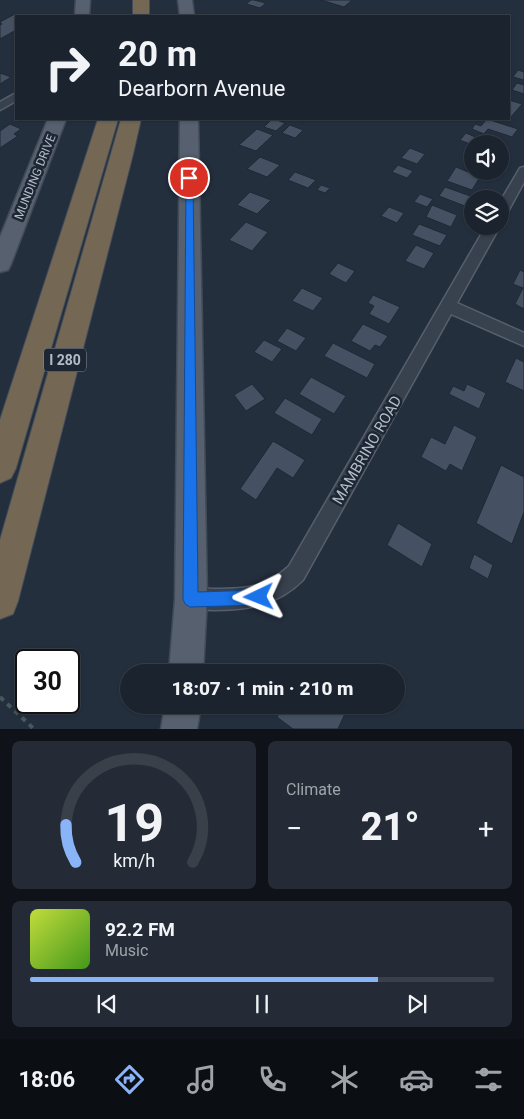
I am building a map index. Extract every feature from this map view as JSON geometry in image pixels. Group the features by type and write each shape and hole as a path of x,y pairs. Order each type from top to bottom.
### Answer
{"highway":[{"path":"141,0 141,15"},
{"name":"I 280","path":"0,468 108,120"},
{"name":"I 280","path":"0,601 131,120"}],"main road":[{"path":"82,15 83,0"},
{"path":"185,0 187,15"},
{"name":"MUNDING DRIVE","path":"0,264 57,120"},
{"path":"186,664 190,599 189,120"},
{"path":"178,729 181,714"}],"street":[{"path":"0,107 15,97"},
{"path":"509,198 524,171"},
{"name":"MAMBRINO ROAD","path":"190,599 259,597 272,594 286,585 296,573 488,235"},
{"path":"448,306 524,340"}],"path":[{"path":"0,697 34,729"}],"building":[{"path":"251,0 266,3 260,8 246,4"},
{"path":"321,0 352,0 344,7"},
{"path":"15,14 18,15 15,15 15,31 0,39 0,25 2,24 0,22"},
{"path":"518,70 524,72 524,80 513,77"},
{"path":"0,73 11,77 0,84"},
{"path":"517,83 524,85 524,94 512,90"},
{"path":"510,100 522,104 511,117"},
{"path":"271,120 285,123 276,131 264,127"},
{"path":"486,120 490,120 518,129 512,137 488,129 484,134 472,129 475,124 481,126"},
{"path":"10,124 21,129 14,134 18,136 0,148 0,131"},
{"path":"290,125 303,130 295,138 282,133"},
{"path":"257,129 273,135 256,151 239,145"},
{"path":"410,148 425,154 417,164 401,158"},
{"path":"260,157 280,165 267,177 247,169"},
{"path":"398,165 413,171 407,178 392,172"},
{"path":"456,167 464,170 464,180 478,180 472,190 447,181"},
{"path":"295,172 316,180 308,188 288,180"},
{"path":"321,185 330,188 325,193 317,190"},
{"path":"445,187 464,194 464,206 439,196"},
{"path":"250,192 271,200 257,214 237,205"},
{"path":"420,194 433,199 427,207 414,202"},
{"path":"432,205 457,215 451,227 426,217"},
{"path":"389,207 404,213 397,223 381,216"},
{"path":"246,222 268,232 252,251 229,240"},
{"path":"419,224 447,235 440,246 412,235"},
{"path":"416,245 434,253 424,269 405,261"},
{"path":"338,263 355,271 346,283 329,274"},
{"path":"520,270 524,272 524,309 515,304 523,288 513,284"},
{"path":"302,288 323,298 313,311 292,301"},
{"path":"373,295 400,307 389,324 369,314 374,306 368,303"},
{"path":"363,324 388,336 380,347 375,345 370,351 351,341"},
{"path":"287,328 306,338 296,351 277,341"},
{"path":"264,340 282,349 272,362 254,352"},
{"path":"333,343 375,364 367,378 324,356"},
{"path":"516,358 524,362 524,391 505,382"},
{"path":"311,377 346,396 334,414 299,394"},
{"path":"252,384 265,399 246,411 234,395"},
{"path":"467,384 486,393 479,409 449,394 453,386 464,391"},
{"path":"285,398 322,419 312,435 274,413"},
{"path":"454,425 477,437 462,471 450,464 446,471 421,457 431,437 445,444"},
{"path":"273,441 305,460 293,478 277,468 256,500 240,489"},
{"path":"501,465 524,477 524,512 512,544 476,523"},
{"path":"398,523 432,544 422,567 387,545"},
{"path":"474,554 493,565 488,579 469,568"},
{"path":"278,714 345,714 338,729 293,729 277,717"}],"route":[{"path":"189,178 190,599 259,597"}]}
